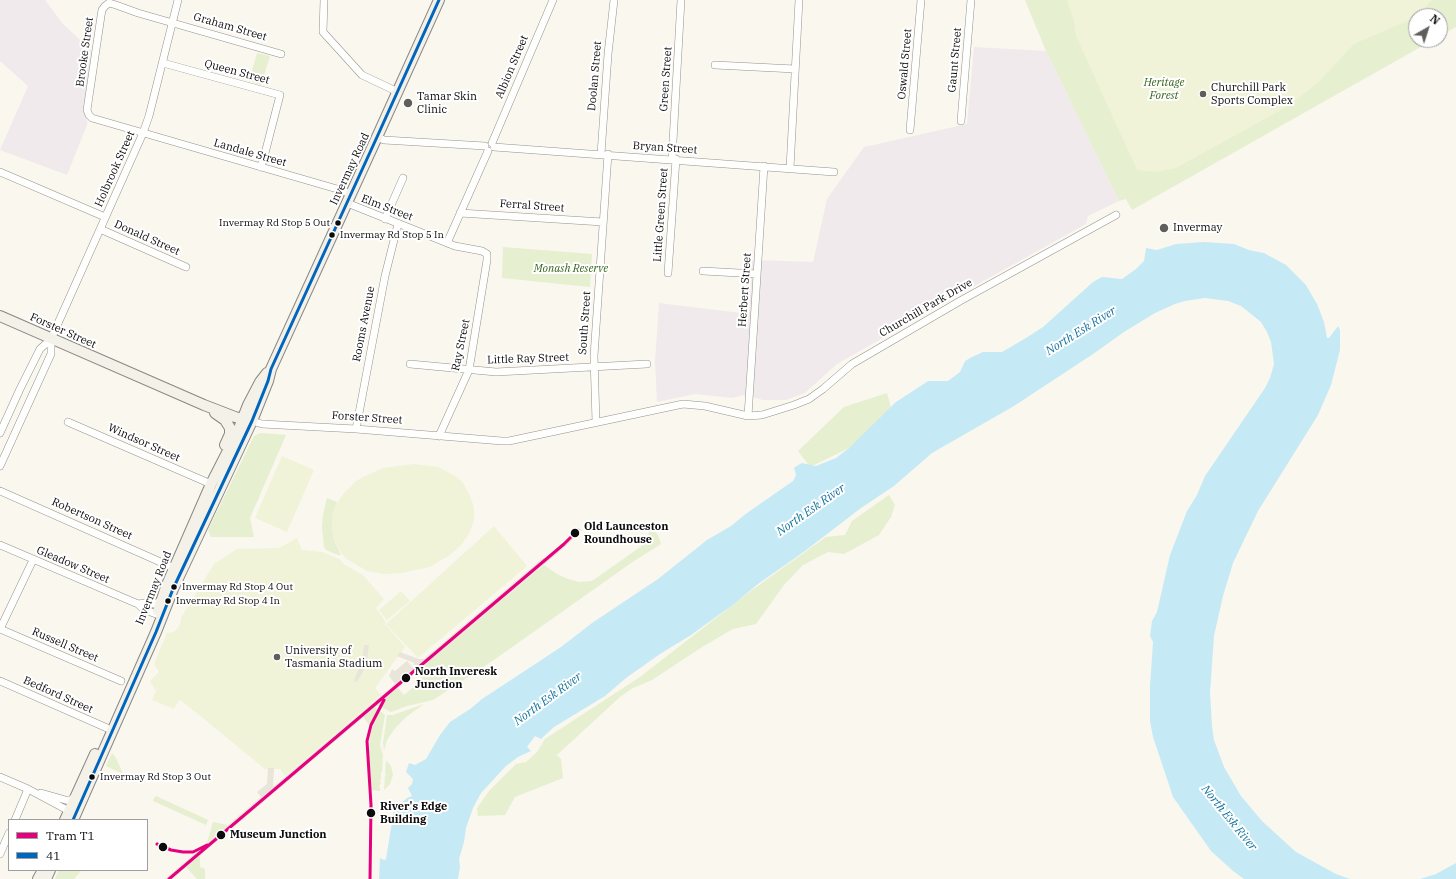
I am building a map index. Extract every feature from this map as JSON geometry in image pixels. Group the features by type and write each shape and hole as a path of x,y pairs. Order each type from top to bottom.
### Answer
{"main road":[{"name":"Invermay Road","path":"71,815 75,797 159,615 173,589 247,420 248,406 260,382 271,369 439,0"},
{"name":"Forster Street","path":"0,316 194,401 247,420"},
{"path":"194,401 221,416 230,428 230,434 220,456 213,481"},
{"name":"Invermay Road","path":"71,815 107,744 125,702 159,615 161,601 174,568 213,481 238,432 247,420"},
{"path":"106,728 111,727 125,702"},
{"path":"90,764 96,761 103,745 107,744"}],"street":[{"name":"Holbrook Street","path":"0,433 40,349 51,339 143,133 163,63 178,0"},
{"path":"324,0 323,32 362,75 398,92"},
{"name":"Albion Street","path":"447,243 553,0"},
{"name":"Doolan Street","path":"604,154 608,54 614,0"},
{"name":"Green Street","path":"674,159 682,0"},
{"path":"790,168 799,0"},
{"name":"Oswald Street","path":"910,130 921,0"},
{"name":"Gaunt Street","path":"961,121 971,0"},
{"name":"Brooke Street","path":"143,133 92,118 87,110 102,10 109,3 172,23"},
{"name":"Graham Street","path":"172,23 281,54"},
{"name":"Queen Street","path":"163,63 280,95 266,153 260,167"},
{"path":"715,65 795,69"},
{"name":"Landale Street","path":"143,133 344,191 349,199"},
{"name":"Bryan Street","path":"377,137 384,140 604,154 834,172"},
{"name":"South Street","path":"596,422 594,367 603,222 604,154"},
{"name":"Little Green Street","path":"668,273 674,159"},
{"name":"Herbert Street","path":"748,416 764,166"},
{"path":"0,172 105,217"},
{"path":"385,219 404,178"},
{"name":"Elm Street","path":"349,199 385,219 447,243 482,251 487,254"},
{"name":"Ferral Street","path":"460,213 603,222"},
{"name":"Churchill Park Drive","path":"748,416 762,415 809,399 852,364 960,301 1116,215"},
{"name":"Rooms Avenue","path":"356,429 383,283 398,224"},
{"name":"Donald Street","path":"100,229 186,267"},
{"name":"Ray Street","path":"439,436 469,370 487,254"},
{"path":"702,271 757,274"},
{"name":"Holbrook Street","path":"0,466 51,354 51,339"},
{"name":"Little Ray Street","path":"410,364 496,372 647,364"},
{"name":"Forster Street","path":"247,420 262,424 356,429 509,441 683,404 696,405 748,416"},
{"name":"Windsor Street","path":"68,422 213,481"},
{"name":"Robertson Street","path":"0,491 174,568"},
{"name":"Gleadow Street","path":"0,545 138,604 143,609 159,615"},
{"path":"0,629 33,560"},
{"name":"Gleadow Street","path":"138,604 154,604 161,601"},
{"name":"Russell Street","path":"0,629 121,681"},
{"name":"Bedford Street","path":"0,681 106,728"},
{"path":"0,776 28,789 71,815"},
{"path":"28,789 69,801 75,797"},
{"path":"15,819 28,789"},
{"path":"0,854 8,835"}],"shaded area":[{"path":"0,0 45,0 63,24 91,50 87,125 67,175 0,150 28,86 0,61"},
{"path":"974,47 1046,51 1119,201 1088,216 1086,224 837,364 805,393 786,400 763,400 744,395 732,398 695,394 657,402 655,361 659,303 749,314 752,260 813,262 827,199 864,147 967,124"},
{"path":"580,529 582,530 567,545 216,842 172,879 165,879 261,797 257,792 267,784 268,768 274,768 273,787 395,684 389,676 392,669 395,671 407,661 413,668 415,667 414,663 397,656 400,652 419,659 424,659 543,558 546,560 567,543"},
{"path":"364,645 369,645 367,661 357,682 354,680 362,662"}],"green space":[{"name":"Churchill Park Sports Complex","path":"1025,0 1456,0 1456,27 1448,32 1448,8 1408,8 1408,48 1419,48 1132,210 1126,199 1119,201 1046,51"},
{"name":"Churchill Park Sports Complex","path":"1067,0 1432,0 1424,8 1408,8 1408,21 1354,44 1318,83 1290,105 1176,168 1155,172 1137,170 1080,45 1075,32 1074,22"},
{"path":"257,53 270,56 261,85 249,81"},
{"name":"Monash Reserve","path":"503,247 592,254 590,287 502,278"},
{"path":"887,393 892,411 849,448 810,467 798,451 844,407"},
{"path":"261,433 286,435 250,518 254,537 211,537 208,530 254,436"},
{"path":"282,456 314,470 287,532 255,518"},
{"path":"414,464 438,467 457,477 463,483 471,498 474,508 474,520 469,534 461,545 450,555 430,567 402,573 384,574 367,571 347,559 337,546 332,529 332,515 334,508 344,493 356,481 365,476 383,468"},
{"path":"889,495 895,505 891,517 879,535 844,554 828,552 803,565 784,585 756,624 733,629 702,647 652,680 631,689 620,697 557,755 561,759 563,778 515,797 505,815 478,816 477,808 489,791 516,764 526,762 537,752 545,739 640,677 752,590 826,537 845,535 852,521"},
{"path":"327,498 337,502 333,513 332,529 334,540 341,555 326,550 324,547 322,527 323,514"},
{"path":"646,522 658,535 661,544 634,561 491,662 433,700 407,706 391,712 377,705 398,688 404,695 423,679 416,672 544,565 557,574 568,579 579,582 592,581 646,543 650,528 645,527"},
{"path":"494,526 527,566 418,658 386,624"},
{"name":"University of Tasmania Stadium","path":"297,538 302,550 322,552 339,559 345,565 363,575 384,599 376,608 385,621 385,624 405,647 375,688 381,695 285,776 281,769 265,769 183,702 179,700 174,709 152,700 156,691 150,681 159,672 154,664 167,633 173,632 178,628 181,618 214,564 237,549 279,548"},
{"path":"401,591 410,601 387,620 379,610"},
{"path":"424,704 406,717 396,727 387,740 384,751 383,743 387,715 393,715"},
{"path":"375,707 378,709 370,726 363,717"},
{"path":"379,710 385,715 380,745 383,755 382,772 380,772 381,780 379,780 381,782 379,786 380,791 371,790 369,752 371,731"},
{"path":"112,753 116,758 123,774 106,766"},
{"path":"386,760 391,766 393,775 390,784 384,790 385,775 388,774 385,774"},
{"path":"156,796 208,820 206,825 153,801"},
{"path":"213,822 228,825 207,843"},
{"path":"200,855 200,867 205,869 205,879 197,879 186,867"},
{"path":"59,871 81,871 74,879 55,879"}],"water":[{"name":"North Esk River","path":"1204,242 1234,244 1249,250 1264,253 1286,265 1306,285 1317,304 1324,322 1327,338 1329,338 1338,326 1340,330 1340,350 1331,385 1318,415 1258,511 1233,563 1223,596 1214,636 1210,693 1214,740 1224,767 1241,796 1262,821 1296,852 1336,874 1350,879 1244,879 1211,851 1173,797 1153,737 1150,721 1150,686 1153,642 1150,636 1152,621 1157,612 1170,555 1187,511 1197,495 1205,476 1265,388 1274,364 1271,342 1261,322 1241,306 1228,301 1205,298 1175,304 1155,313 1124,332 1014,406 932,453 894,486 861,508 691,635 660,654 626,678 605,696 554,727 541,739 535,736 527,747 531,751 518,757 506,766 481,793 473,808 466,828 459,859 460,867 458,879 379,879 380,858 384,860 386,859 394,810 407,798 412,796 408,788 412,784 413,779 406,772 409,763 415,765 426,759 440,735 450,722 658,579 707,540 731,526 793,481 796,475 795,467 802,463 816,466 836,458 849,448 896,402 928,381 948,381 960,372 965,361 972,357 983,352 1002,352 1026,338 1043,327 1093,282 1102,277 1122,279 1136,269 1144,261 1146,248 1157,250 1176,244"},
{"path":"1456,863 1456,879 1420,879 1436,874"}],"tram line":[{"name":"T1","path":"169,879 564,544 578,530"},
{"name":"T1","path":"370,879 371,805 367,741 371,725 384,700"},
{"name":"T1","path":"157,844 171,850 183,852 193,852 207,845"}],"transit line":[{"name":"41","path":"73,819 156,632 173,589 252,421 268,381 271,369 439,0"}],"place":[{"name":"Churchill Park Sports Complex","path":"1203,94"},
{"name":"Tamar Skin Clinic","path":"408,103"},
{"name":"Invermay Rd Stop 5 Out","path":"338,223"},
{"name":"Invermay","path":"1164,228"},
{"name":"Invermay Rd Stop 5 In","path":"332,235"},
{"name":"Old Launceston Roundhouse","path":"575,533"},
{"name":"Invermay Rd Stop 4 Out","path":"174,587"},
{"name":"Invermay Rd Stop 4 In","path":"168,601"},
{"name":"University of Tasmania Stadium","path":"277,657"},
{"name":"North Inveresk Junction","path":"406,678"},
{"name":"Invermay Rd Stop 3 Out","path":"92,777"},
{"name":"River's Edge Building","path":"371,813"},
{"name":"Museum Junction","path":"221,835"}],"park label":[{"name":"Heritage Forest","path":"1164,89"}]}
